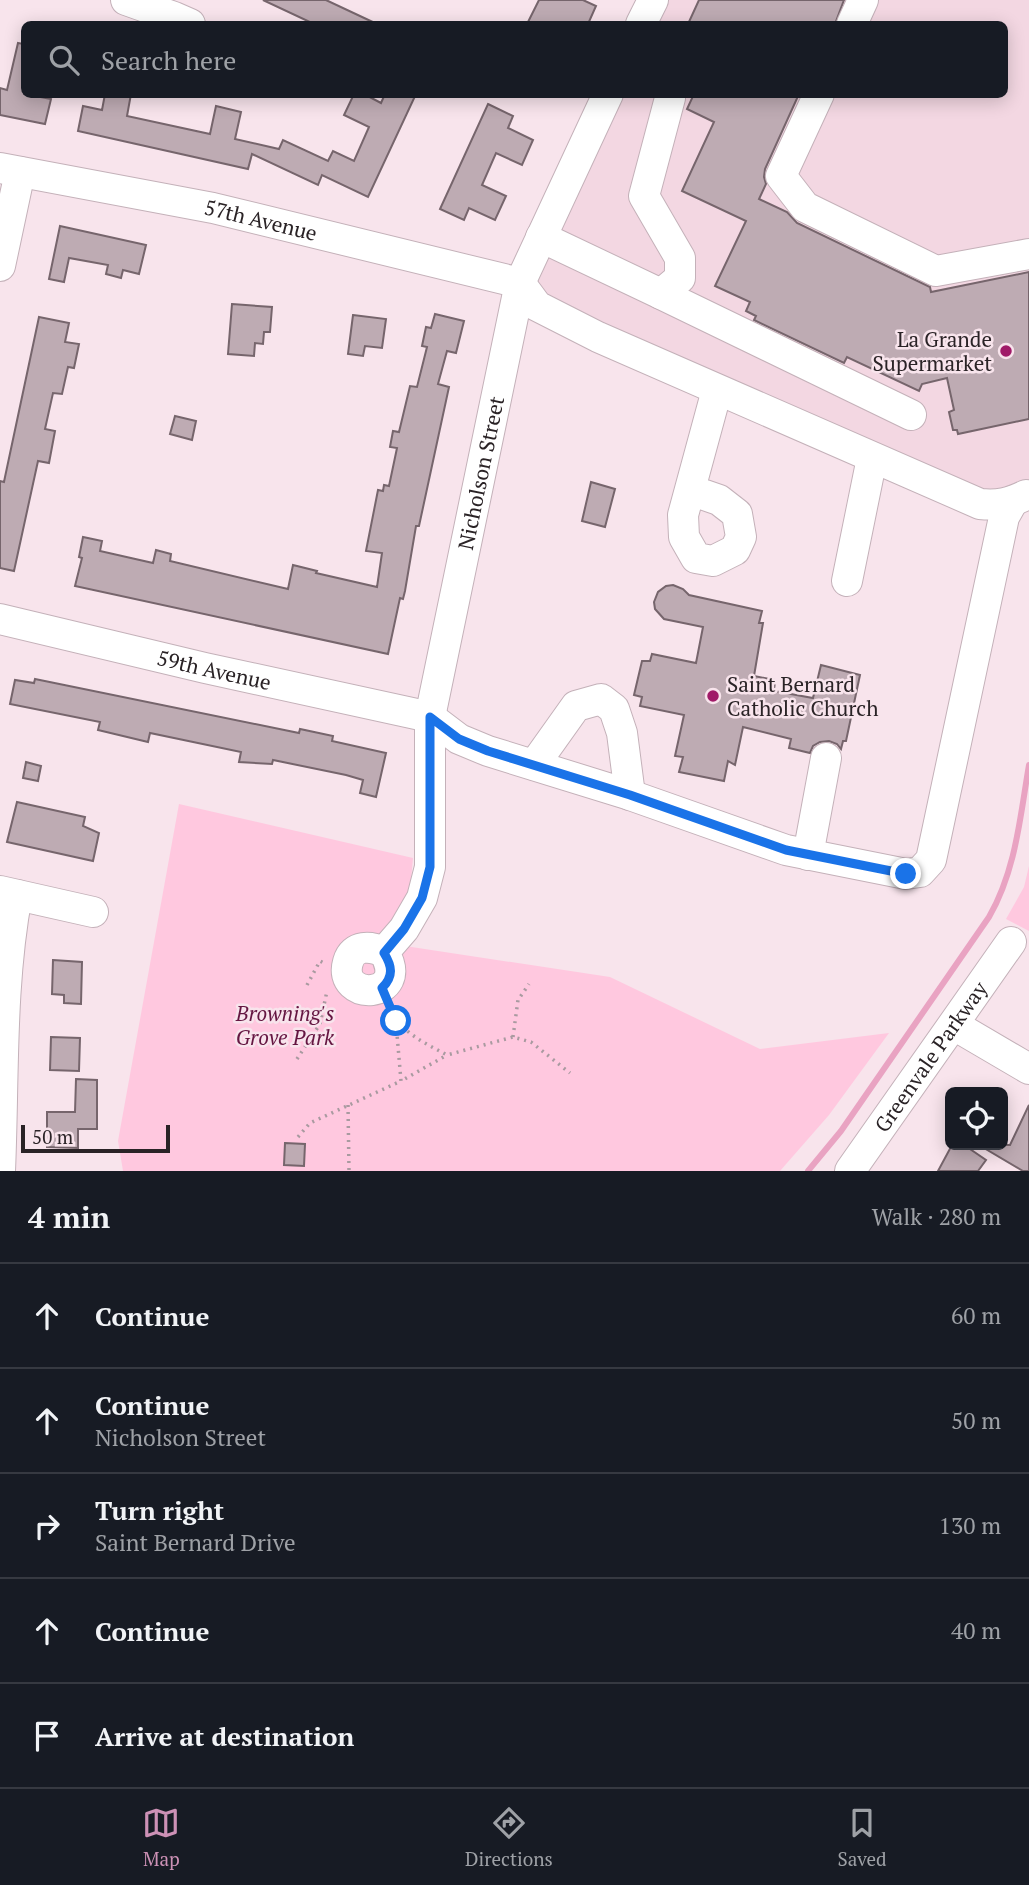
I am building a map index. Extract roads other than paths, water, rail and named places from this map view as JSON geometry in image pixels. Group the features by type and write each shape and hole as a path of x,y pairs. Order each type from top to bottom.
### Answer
{"street":[{"path":"126,0 184,21"},
{"path":"642,21 653,0"},
{"path":"853,21 863,0"},
{"name":"Nicholson Street","path":"382,988 365,991 355,987 346,971 348,959 361,948 373,947 384,953 404,929 422,898 430,867 430,717 520,283 606,98"},
{"path":"661,294 680,278 680,258 644,196 670,98"},
{"path":"817,98 781,176 805,207 936,271 1029,254"},
{"path":"0,267 10,170"},
{"name":"57th Avenue","path":"10,170 213,208 520,283"},
{"path":"541,237 911,415"},
{"path":"520,283 537,306 598,337 872,458 980,504 996,505 1021,497"},
{"path":"690,490 717,390"},
{"path":"847,581 872,458"},
{"path":"430,717 459,739 488,751 630,795 797,852 906,874 920,872 931,860 1004,517 1021,497"},
{"name":"59th Avenue","path":"0,619 205,668 430,717"},
{"path":"534,765 576,706 601,699 614,709 622,733 630,795"},
{"path":"797,852 826,758"},
{"path":"0,1171 2,1019 9,893 93,912"},
{"name":"Greenvale Parkway","path":"850,1171 1011,942"},
{"path":"954,1025 1029,1069"}],"waterway":[{"path":"808,1171 841,1131 989,917 1011,862 1029,765"}],"place":[{"name":"La Grande Supermarket","path":"1006,351"},
{"name":"Saint Bernard Catholic Church","path":"713,696"}],"park label":[{"name":"Browning's Grove Park","path":"285,1025"}]}
